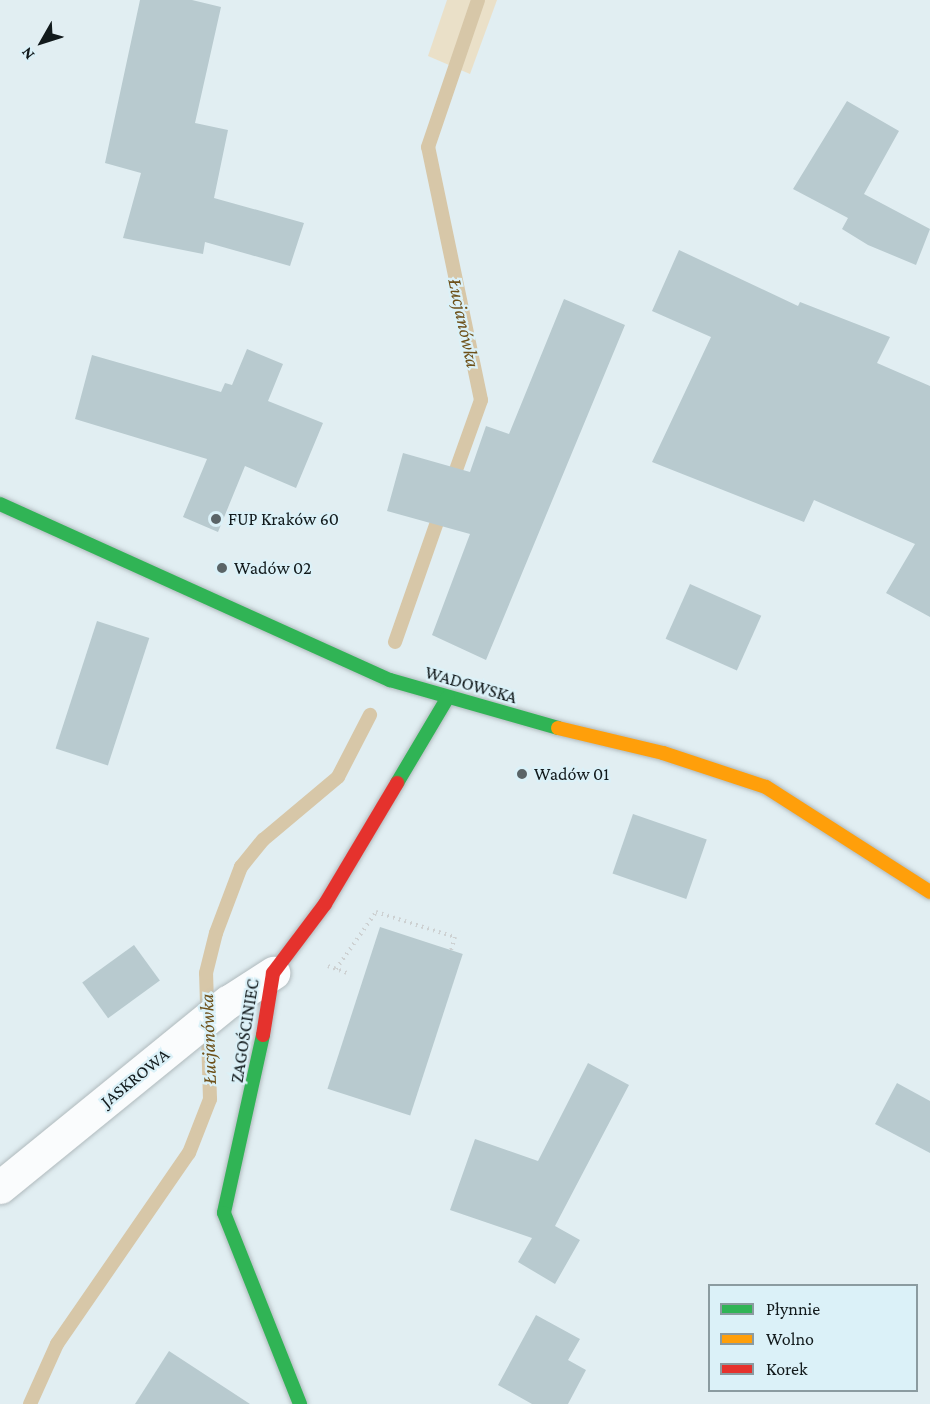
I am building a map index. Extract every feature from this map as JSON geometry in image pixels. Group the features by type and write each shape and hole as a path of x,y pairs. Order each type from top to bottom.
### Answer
{"street":[{"name":"WADOWSKA","path":"0,504 336,657 448,698 663,753 766,787 930,892"},
{"name":"ZAGOŚCINIEC","path":"300,1404 224,1213 254,1088 273,973 325,904 448,698"},
{"name":"JASKROWA","path":"0,1187 228,1002 273,973"}],"path":[{"path":"336,969 376,912 455,937 451,950"},
{"path":"322,963 350,974"}],"shaded area":[{"path":"447,0 497,0 470,74 428,56"}],"building":[{"path":"140,0 192,0 221,7 195,123 228,130 214,198 304,223 290,266 205,242 203,254 123,238 141,173 105,163"},
{"path":"847,101 899,131 864,194 930,229 916,265 868,245 842,229 848,218 793,189"},
{"path":"679,250 798,306 800,302 890,337 877,363 930,386 930,617 886,593 915,544 814,500 804,522 652,462 711,337 652,311"},
{"path":"564,299 625,325 486,660 432,635 470,534 387,511 403,453 470,472 486,426 509,434"},
{"path":"247,349 283,364 268,401 323,423 296,488 245,466 218,532 183,517 207,459 75,419 92,355 221,392 225,383 232,385"},
{"path":"690,584 761,616 737,671 666,639"},
{"path":"97,621 149,638 108,765 56,748"},
{"path":"633,814 707,839 686,899 612,874"},
{"path":"380,927 463,954 410,1116 327,1089"},
{"path":"134,945 160,981 108,1018 82,983"},
{"path":"588,1063 629,1085 555,1226 580,1240 555,1284 518,1262 532,1238 450,1210 475,1139 538,1161"},
{"path":"897,1083 930,1101 930,1153 875,1124"},
{"path":"536,1315 580,1339 568,1360 586,1370 568,1404 532,1404 498,1385"},
{"path":"169,1351 250,1404 135,1404"}],"waterway":[{"name":"Łucjanówka","path":"451,484 481,400 428,147 478,0"},
{"name":"Łucjanówka","path":"395,642 442,508"},
{"name":"Łucjanówka","path":"30,1404 57,1344 189,1153 210,1099 206,973 216,933 241,867 263,840 338,777 370,715"}],"traffic: fast":[{"path":"0,504 390,680 558,728"},
{"path":"397,783 448,697"},
{"path":"263,1035 224,1213 300,1404"}],"traffic: slow":[{"path":"558,728 663,753 766,787 930,892"}],"traffic: jam":[{"path":"263,1035 273,973 325,904 397,783"}],"place":[{"name":"FUP Kraków 60","path":"216,519"},
{"name":"Wadów 02","path":"222,568"},
{"name":"Wadów 01","path":"522,774"}]}
